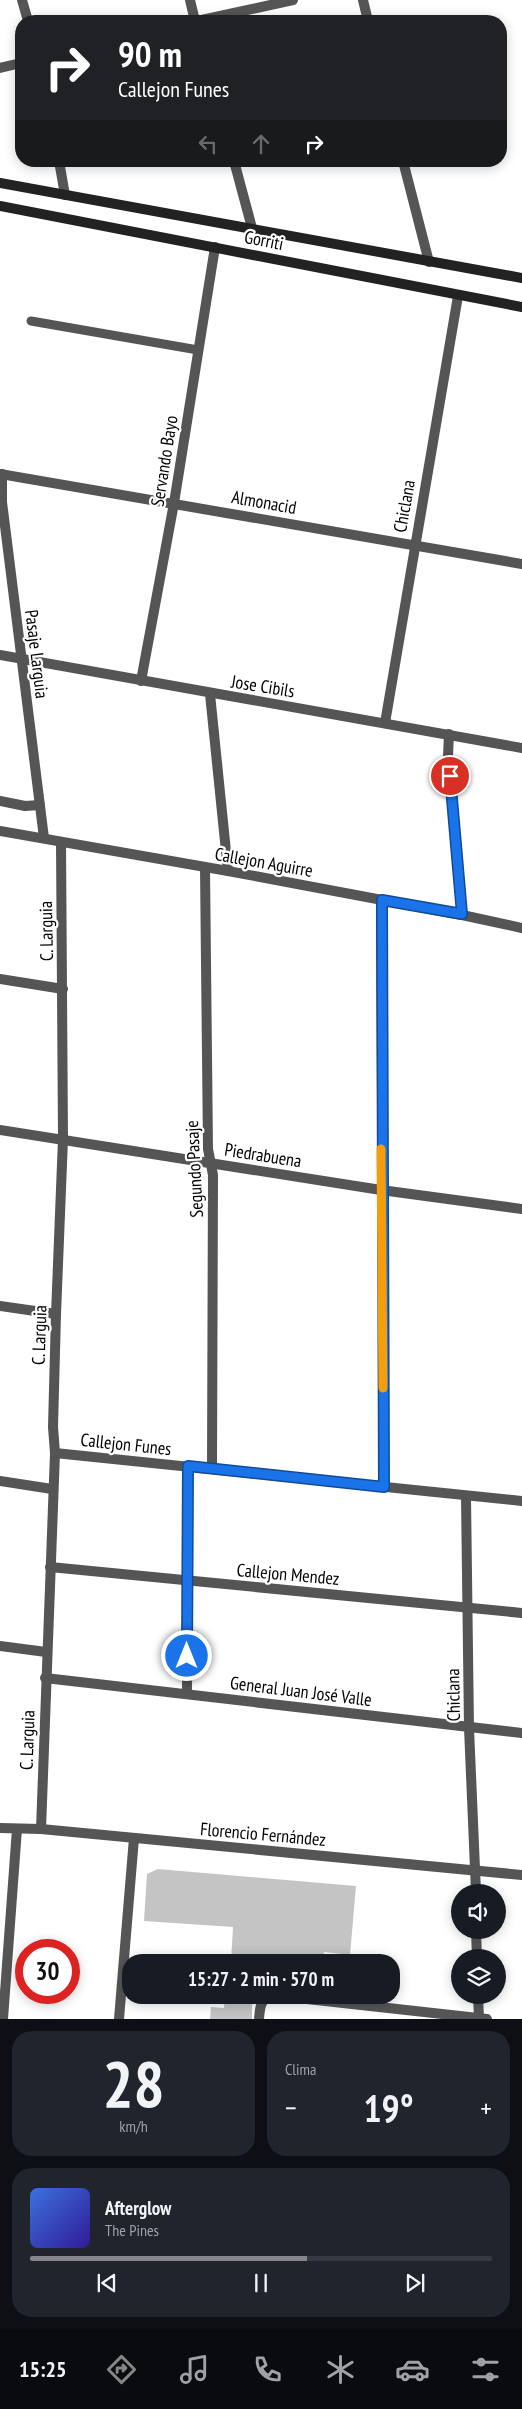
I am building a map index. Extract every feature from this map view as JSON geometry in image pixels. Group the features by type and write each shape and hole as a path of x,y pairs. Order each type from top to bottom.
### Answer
{"main road":[{"name":"Gorriti","path":"0,183 522,278"},
{"name":"Gorriti","path":"0,206 522,307"}],"street":[{"path":"22,0 26,15"},
{"path":"190,0 194,15"},
{"path":"224,15 293,0"},
{"path":"363,0 367,15"},
{"path":"0,68 15,64"},
{"path":"59,167 65,195"},
{"path":"236,167 252,228"},
{"path":"404,167 428,262"},
{"name":"Servando Bayo","path":"141,681 174,503 215,247"},
{"name":"Chiclana","path":"385,723 458,296"},
{"name":"Almonacid","path":"1,474 522,564"},
{"name":"Pasaje Larguia","path":"1,474 2,502 44,838"},
{"name":"Jose Cibils","path":"0,655 210,694 522,748"},
{"path":"210,694 228,871"},
{"path":"449,734 448,756 462,914"},
{"path":"0,801 26,806 40,805"},
{"name":"Callejon Aguirre","path":"0,831 462,914 522,928"},
{"name":"C. Larguia","path":"41,1829 52,1489 55,1453 53,1427 63,1139 61,842"},
{"name":"Segundo Pasaje","path":"205,868 208,1149 213,1175 212,1469"},
{"path":"382,900 381,1190 384,1487"},
{"path":"0,979 63,989"},
{"name":"Piedrabuena","path":"0,1130 381,1190 522,1209"},
{"path":"0,1306 56,1314"},
{"name":"Callejon Funes","path":"55,1453 466,1497 522,1501"},
{"path":"187,1693 188,1466"},
{"path":"0,1481 52,1489"},
{"name":"Chiclana","path":"466,1497 470,1728 476,1884"},
{"name":"Callejon Mendez","path":"50,1567 522,1613"},
{"path":"0,1646 46,1652"},
{"name":"General Juan José Valle","path":"45,1678 522,1733"},
{"name":"Florencio Fernández","path":"0,1828 41,1829 522,1875"},
{"path":"3,2019 17,1829"},
{"path":"119,2019 134,1838"},
{"path":"259,2019 260,2007 262,2004"},
{"path":"342,2004 482,2019 480,2004"}],"lane":[{"path":"31,320 198,350"}],"building":[{"path":"158,1869 356,1886 350,1954 324,1952 324,1954 231,1954 233,1927 144,1921 147,1874"},
{"path":"224,2004 252,2004 252,2019 210,2019 211,2007 224,2008"}],"slow traffic":[{"path":"381,1149 383,1388"}],"route":[{"path":"187,1656 188,1466 384,1487 381,1190 382,900 462,914 450,776"}]}
